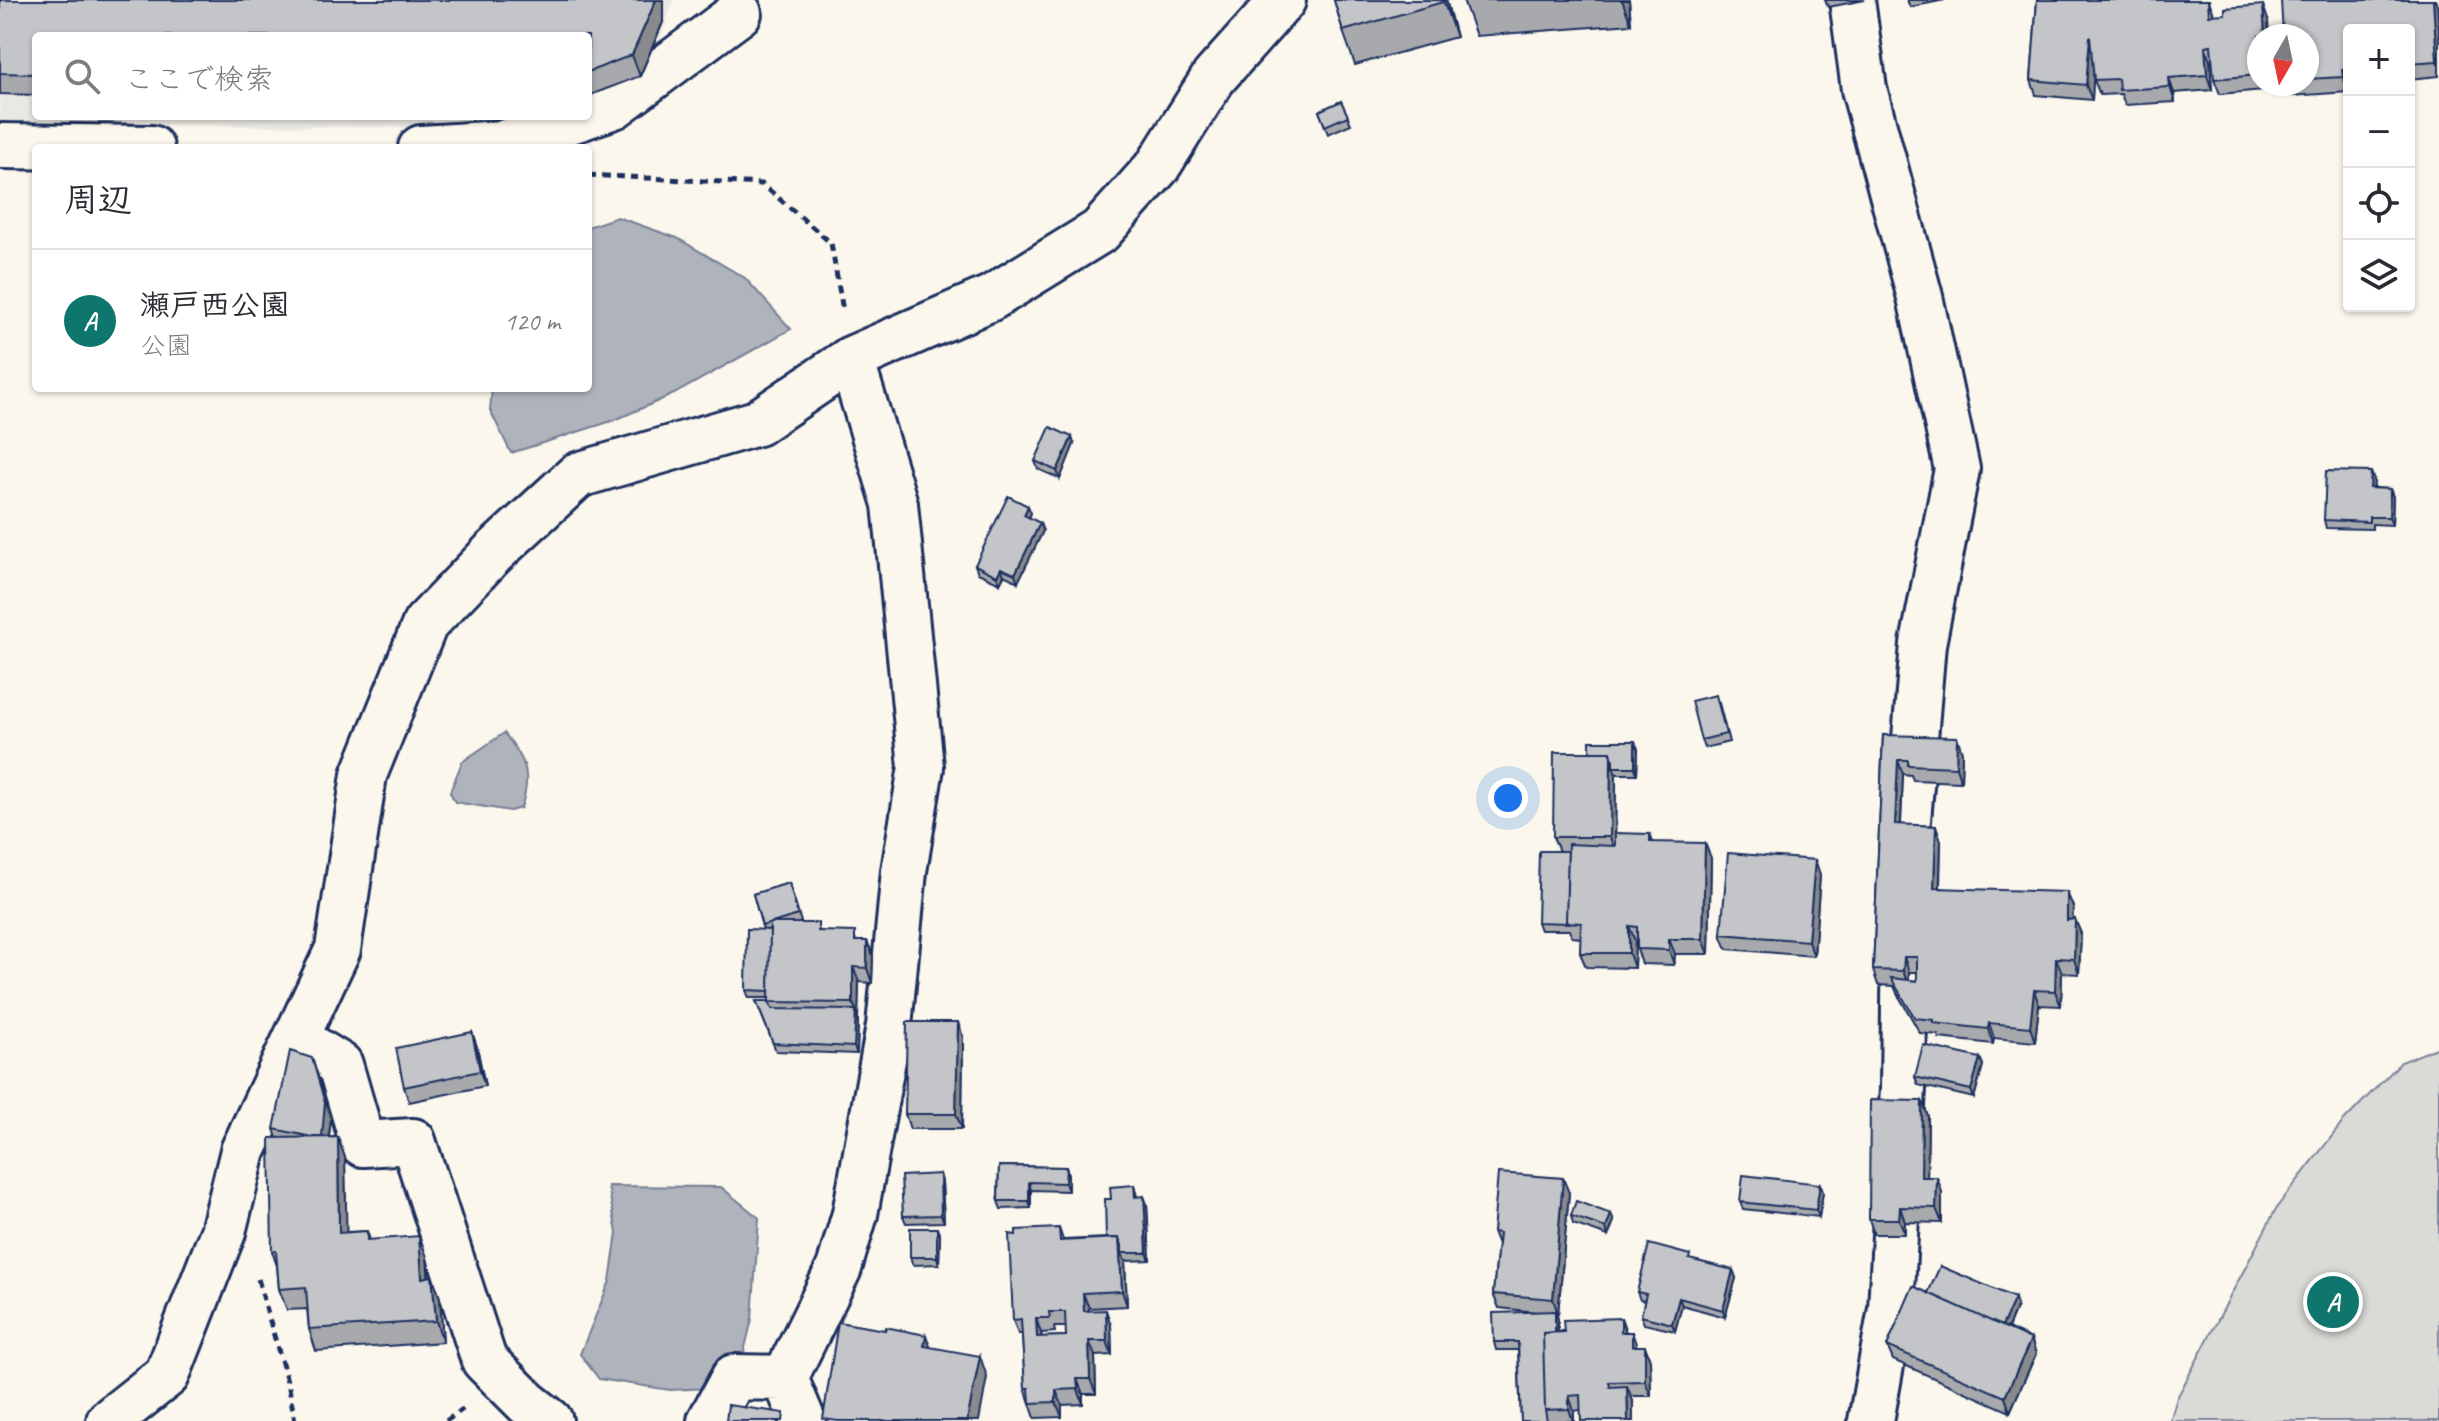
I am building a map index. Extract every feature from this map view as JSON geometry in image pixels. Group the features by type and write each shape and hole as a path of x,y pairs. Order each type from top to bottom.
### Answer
{"street":[{"path":"109,1421 167,1375 223,1232 243,1151 338,949 364,775 425,624 493,553 578,475 757,423 851,359 991,298 1100,231 1158,166 1214,77 1283,0"},
{"path":"1852,0 1864,89 1920,297 1957,469 1923,644 1906,844 1903,1088 1891,1309 1871,1421"},
{"path":"592,114 614,106 739,13"},
{"path":"487,144 503,143 574,120"},
{"path":"0,146 32,146"},
{"path":"803,1421 785,1378 839,1268 855,1214 889,1026 904,871 921,767 895,504 851,359"},
{"path":"296,1038 340,1065 363,1144 413,1141 484,1360 550,1421"},
{"path":"710,1421 734,1377 785,1378"}],"path":[{"path":"592,175 762,184 831,243 851,359"},
{"path":"255,1268 289,1388 295,1421"}],"shaded area":[{"path":"0,0 674,0 646,79 592,39 592,32 32,32 32,120 540,120 516,129 0,123"},
{"path":"617,217 677,238 745,278 791,329 674,394 615,420 511,453 490,410 492,392 592,392 592,226"},
{"path":"504,733 525,768 526,786 521,808 510,811 455,802 450,792 462,762"},
{"path":"2439,1047 2439,1421 2170,1421 2177,1398 2277,1207 2343,1122 2401,1062"},
{"path":"608,1186 721,1187 759,1218 752,1319 742,1360 710,1388 670,1390 599,1379 580,1354 610,1281 617,1233"}],"building":[{"path":"0,0 656,0 632,55 592,70 592,32 32,32 32,74 0,73"},
{"path":"1334,0 1443,0 1443,2 1343,31"},
{"path":"2037,0 2208,0 2209,15 2225,14 2225,8 2263,5 2264,24 2247,24 2247,76 2214,79 2211,45 2205,46 2207,75 2169,78 2170,87 2119,90 2118,79 2094,80 2090,36 2086,85 2031,80"},
{"path":"2281,0 2433,0 2437,61 2415,63 2415,24 2343,24 2343,77 2319,78 2319,24 2282,24"},
{"path":"1341,101 1348,116 1325,126 1319,111"},
{"path":"1050,427 1072,437 1057,471 1035,461"},
{"path":"2326,471 2371,472 2370,488 2390,489 2389,517 2369,517 2369,522 2324,520"},
{"path":"1008,496 1028,506 1024,515 1040,523 1015,574 1001,568 997,576 975,565"},
{"path":"1716,695 1726,734 1701,740 1691,701"},
{"path":"1883,735 1957,737 1956,767 1908,765 1908,760 1898,760 1895,824 1936,826 1934,888 2067,892 2067,920 2075,919 2074,959 2056,958 2055,991 2034,990 2030,1027 1989,1023 1988,1029 1915,1018 1891,978 1917,981 1917,957 1904,957 1903,971 1873,970"},
{"path":"1590,741 1635,741 1635,767 1613,767 1611,752 1590,752"},
{"path":"1554,752 1611,752 1610,837 1553,837"},
{"path":"1615,833 1650,834 1650,842 1705,843 1703,939 1669,939 1669,950 1637,949 1637,927 1629,926 1629,953 1580,953 1581,923 1566,922 1568,844 1615,846"},
{"path":"1539,851 1568,851 1566,922 1569,923 1537,922"},
{"path":"1728,853 1815,860 1808,941 1721,934"},
{"path":"789,883 798,915 762,926 753,894"},
{"path":"770,923 818,923 818,931 855,932 855,941 867,941 867,968 853,967 853,1003 769,1002"},
{"path":"747,929 770,930 769,991 746,990"},
{"path":"756,1001 769,1001 772,1009 856,1010 854,1047 773,1043"},
{"path":"907,1022 958,1022 956,1114 905,1114"},
{"path":"472,1032 480,1071 404,1087 396,1048"},
{"path":"1923,1045 1980,1058 1971,1090 1915,1077"},
{"path":"290,1051 312,1058 325,1103 322,1137 274,1129"},
{"path":"1870,1100 1922,1101 1921,1177 1937,1177 1936,1208 1900,1207 1899,1219 1869,1219"},
{"path":"338,1137 339,1233 367,1231 367,1240 419,1236 422,1278 432,1276 436,1321 309,1329 306,1287 279,1289 276,1251 272,1251 270,1138"},
{"path":"999,1166 1066,1167 1065,1183 1029,1182 1029,1201 998,1201"},
{"path":"1498,1173 1563,1178 1553,1299 1493,1294 1499,1233 1493,1232"},
{"path":"940,1174 941,1215 903,1216 901,1176"},
{"path":"1743,1175 1820,1184 1816,1210 1740,1202"},
{"path":"1134,1185 1135,1197 1144,1196 1147,1253 1122,1253 1119,1238 1106,1238 1105,1199 1111,1199 1110,1187"},
{"path":"1576,1201 1611,1214 1606,1228 1571,1216"},
{"path":"910,1228 937,1228 937,1257 910,1257"},
{"path":"1059,1228 1060,1241 1119,1238 1122,1291 1083,1293 1084,1311 1106,1310 1107,1341 1089,1341 1090,1379 1077,1379 1078,1389 1056,1390 1056,1402 1030,1403 1029,1388 1025,1388 1021,1319 1013,1320 1009,1234 1016,1235 1016,1230","holes":["1049,1312 1065,1312 1066,1336 1037,1337 1036,1318 1050,1318"]},
{"path":"1649,1244 1690,1255 1689,1259 1733,1270 1723,1310 1679,1298 1672,1324 1641,1316 1646,1294 1637,1292"},
{"path":"1940,1266 2015,1298 2002,1326 1928,1293"},
{"path":"1913,1286 2031,1339 2005,1397 1887,1346"},
{"path":"1555,1311 1555,1332 1543,1333 1547,1421 1521,1421 1518,1342 1494,1342 1493,1313"},
{"path":"1621,1318 1621,1332 1632,1332 1632,1346 1645,1346 1645,1381 1609,1382 1610,1387 1627,1386 1628,1421 1581,1421 1580,1395 1569,1396 1569,1409 1545,1410 1543,1333 1564,1332 1563,1320"},
{"path":"838,1322 926,1335 924,1346 980,1356 967,1421 823,1419"},
{"path":"728,1405 784,1413 783,1421 726,1421"}],"place":[{"name":"瀬戸西公園","path":"2333,1302"}]}
